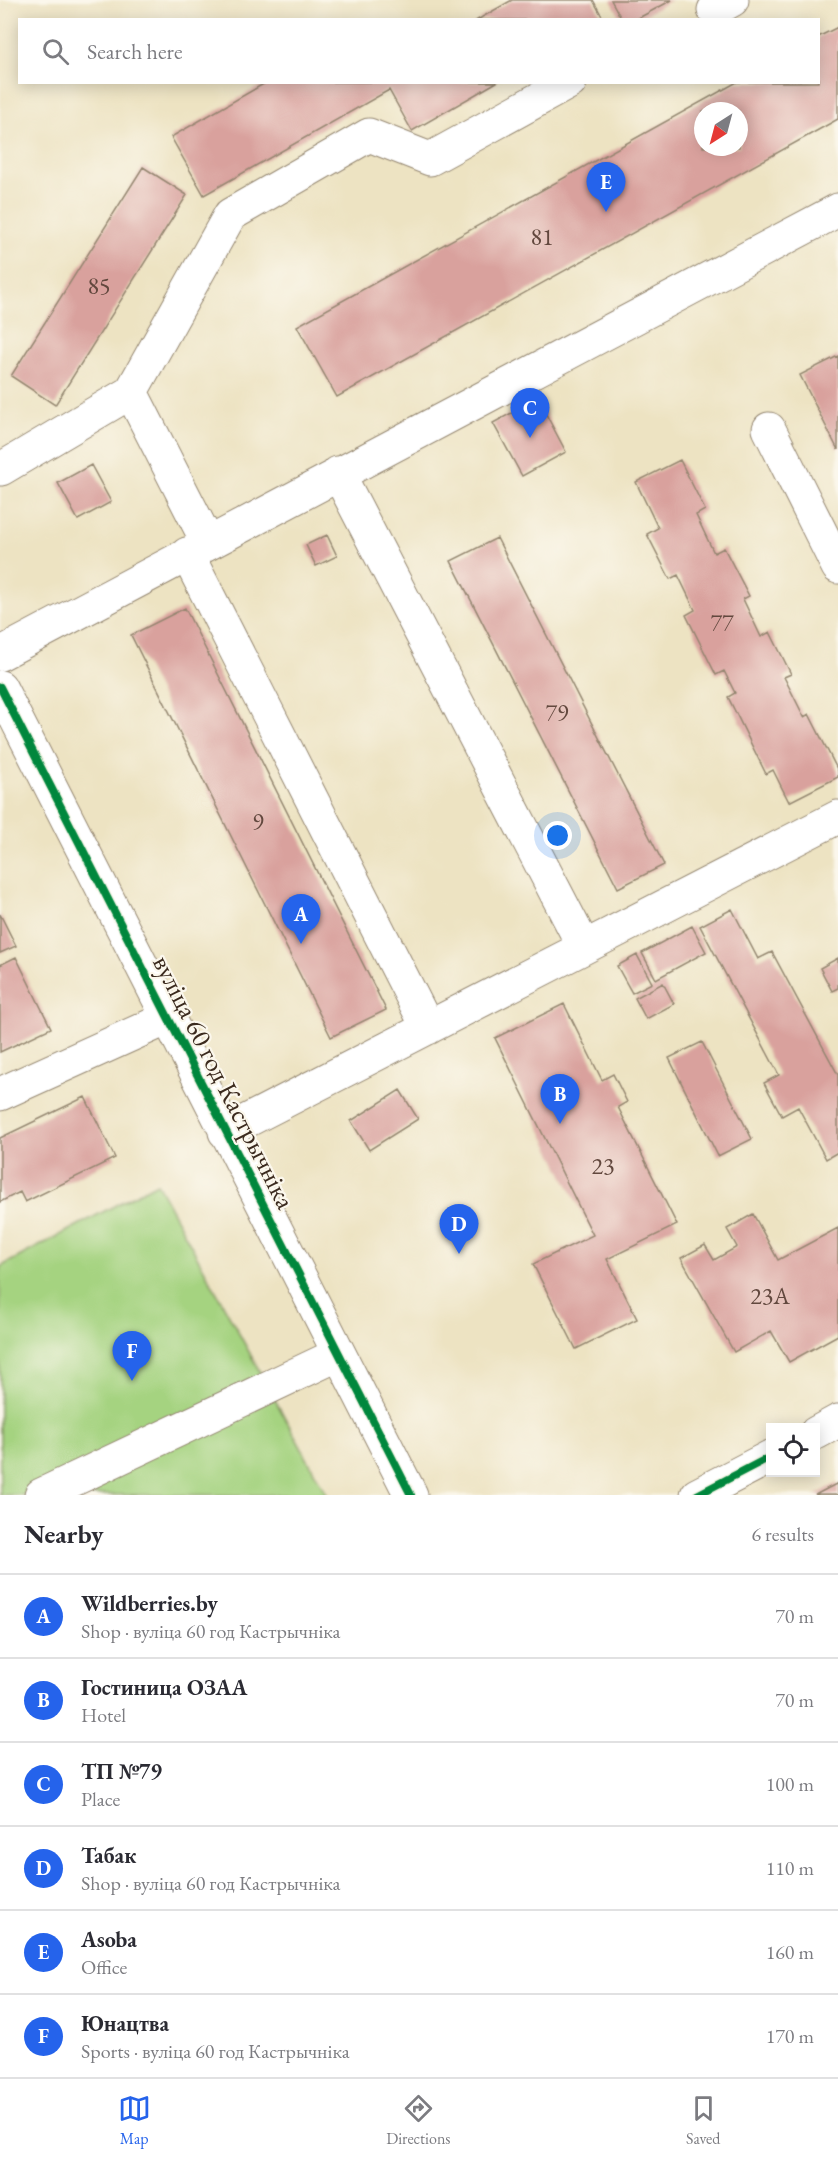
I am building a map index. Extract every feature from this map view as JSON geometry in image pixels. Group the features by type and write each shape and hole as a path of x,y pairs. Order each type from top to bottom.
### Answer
{"street":[{"path":"2,469 131,392 230,215 369,135 430,159 566,84"},
{"path":"0,654 838,210"},
{"path":"131,392 197,548 428,1028"},
{"path":"769,429 838,567"},
{"path":"338,473 584,948"},
{"name":"вуліца 60 год Кастрычніка","path":"0,687 411,1495"},
{"path":"225,1132 838,817"},
{"path":"0,1094 168,1018"},
{"path":"41,1495 339,1354"},
{"path":"820,1431 838,1421"},
{"path":"697,1495 766,1460"}],"green space":[{"path":"157,1183 327,1495 0,1495 0,1267"}],"building":[{"path":"512,0 593,0 603,18 480,18"},
{"path":"611,0 672,0 639,18 621,18"},
{"path":"838,27 838,119 337,397 297,326 694,106 694,156 748,156 748,102 701,102 733,84 820,84 820,36"},
{"path":"264,84 494,84 412,131 389,90 204,195 171,137"},
{"path":"143,167 187,195 55,405 11,376"},
{"path":"838,356 838,450 800,375"},
{"path":"538,399 566,452 522,476 493,423"},
{"path":"680,460 705,510 696,515 714,553 724,548 749,596 743,599 761,637 770,632 791,674 784,677 804,717 809,714 838,771 838,777 789,802 773,770 766,774 728,697 735,693 724,671 716,675 686,615 695,610 678,575 670,579 647,534 658,528 636,482"},
{"path":"91,465 111,502 78,520 58,483"},
{"path":"327,535 337,556 316,566 306,545"},
{"path":"497,538 664,865 618,888 451,561"},
{"path":"185,608 386,1010 331,1037 131,635"},
{"path":"732,909 758,959 772,952 838,1075 838,1152 826,1159 798,1107 782,1116 764,1083 779,1075 700,926"},
{"path":"0,914 16,946 0,953"},
{"path":"692,926 706,952 656,979 642,953"},
{"path":"637,955 652,983 632,993 617,966"},
{"path":"16,957 51,1028 0,1052 0,965"},
{"path":"838,958 838,988 832,991 820,968"},
{"path":"663,983 674,1004 646,1019 635,998"},
{"path":"564,1004 602,1080 613,1074 627,1102 618,1107 677,1225 607,1259 637,1319 576,1349 533,1264 593,1235 495,1038"},
{"path":"702,1042 752,1139 718,1156 669,1058"},
{"path":"400,1090 418,1119 369,1150 351,1121"},
{"path":"85,1097 115,1158 25,1202 20,1192 0,1202 0,1138"},
{"path":"753,1214 778,1260 838,1228 838,1335 789,1362 771,1331 734,1352 681,1258 705,1245 714,1260 737,1247 727,1229"},
{"path":"838,1483 838,1495 815,1495"}],"cycle path":[{"path":"0,687 411,1495"},
{"path":"697,1495 766,1459"}],"place":[{"name":"Asoba","path":"606,212"},
{"name":"ТП №79","path":"530,438"},
{"name":"Wildberries.by","path":"301,944"},
{"name":"Гостиница ОЗАА","path":"560,1124"},
{"name":"Табак","path":"459,1254"},
{"name":"Юнацтва","path":"132,1381"}]}
